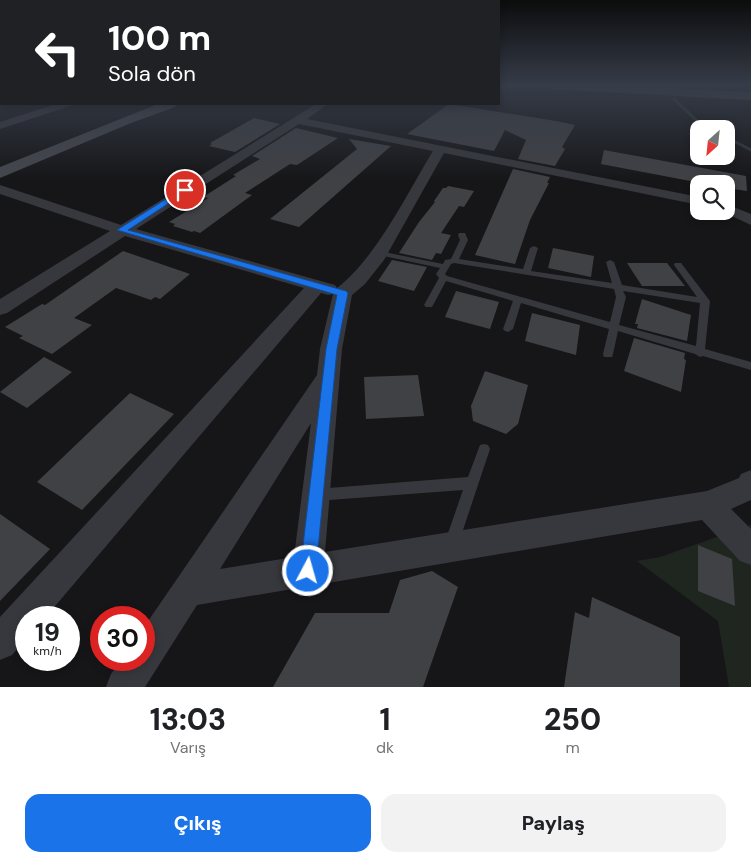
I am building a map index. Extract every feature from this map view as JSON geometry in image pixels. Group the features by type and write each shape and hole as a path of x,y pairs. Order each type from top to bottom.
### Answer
{"main road":[{"path":"0,160 113,117"},
{"path":"0,173 134,117"}],"street":[{"path":"0,126 27,117"},
{"path":"0,308 302,117"},
{"path":"298,120 690,200"},
{"path":"308,571 328,376 343,293 359,280 379,253 440,149"},
{"path":"0,189 121,230 343,293"},
{"path":"735,212 751,220"},
{"path":"0,643 317,286"},
{"path":"155,640 328,376"},
{"path":"188,590 707,505 749,487 751,483"},
{"path":"707,505 751,550"},
{"path":"124,687 135,671"}],"lane":[{"path":"454,260 464,240 462,235"},
{"path":"526,273 534,248"},
{"path":"379,253 445,267"},
{"path":"705,301 454,260 448,262 440,274 444,278 614,326 700,353 751,366"},
{"path":"608,354 621,297 610,262"},
{"path":"678,265 705,301 700,353"},
{"path":"428,306 444,278"},
{"path":"508,329 518,299"},
{"path":"450,548 484,449"},
{"path":"316,495 472,483"}],"shaded area":[{"path":"751,525 751,687 729,687 718,621 637,561 660,557"}],"building":[{"path":"431,117 531,117 575,125 562,147 565,149 555,166 518,159 526,140 505,130 494,151 407,134"},
{"path":"254,118 280,124 235,152 209,146 212,144 210,143"},
{"path":"296,128 338,138 297,165 290,164 245,193 252,195 200,233 173,226 175,224 169,222 208,198 203,197 236,176 233,175 260,159 252,156"},
{"path":"349,139 391,146 299,227 270,219 357,149"},
{"path":"604,150 746,176 747,191 735,189 735,175 690,175 690,181 601,164"},
{"path":"513,169 550,177 547,183 549,183 530,220 515,264 475,255"},
{"path":"448,186 474,191 464,207 459,206 441,233 451,235 441,254 436,253 432,260 399,253 443,188"},
{"path":"553,248 594,256 591,277 548,268"},
{"path":"123,251 190,274 160,299 155,297 151,300 116,288 74,318 92,325 52,354 19,338 23,336 5,327 42,304 45,305"},
{"path":"392,260 427,267 414,291 378,281"},
{"path":"627,263 667,263 685,286 642,286"},
{"path":"456,291 499,302 490,329 445,317"},
{"path":"642,299 691,315 687,341 637,328 638,324 635,324"},
{"path":"532,313 580,325 576,355 525,341"},
{"path":"634,338 685,353 684,359 686,360 681,392 624,371"},
{"path":"44,357 72,372 27,408 0,392"},
{"path":"485,371 528,385 518,424 506,434 473,421 471,406"},
{"path":"418,375 424,416 366,419 364,377"},
{"path":"130,393 174,414 82,510 37,482"},
{"path":"0,514 50,549 0,601"},
{"path":"698,545 732,559 735,606 698,591"},
{"path":"432,571 458,587 423,687 273,687 315,613 389,613 400,580"},
{"path":"592,597 680,637 680,687 564,687 575,612 589,618"}],"waterway":[{"path":"693,117 696,120"},
{"path":"735,142 751,150"}],"route":[{"path":"185,190 121,230 343,293 332,349 308,571"}]}
